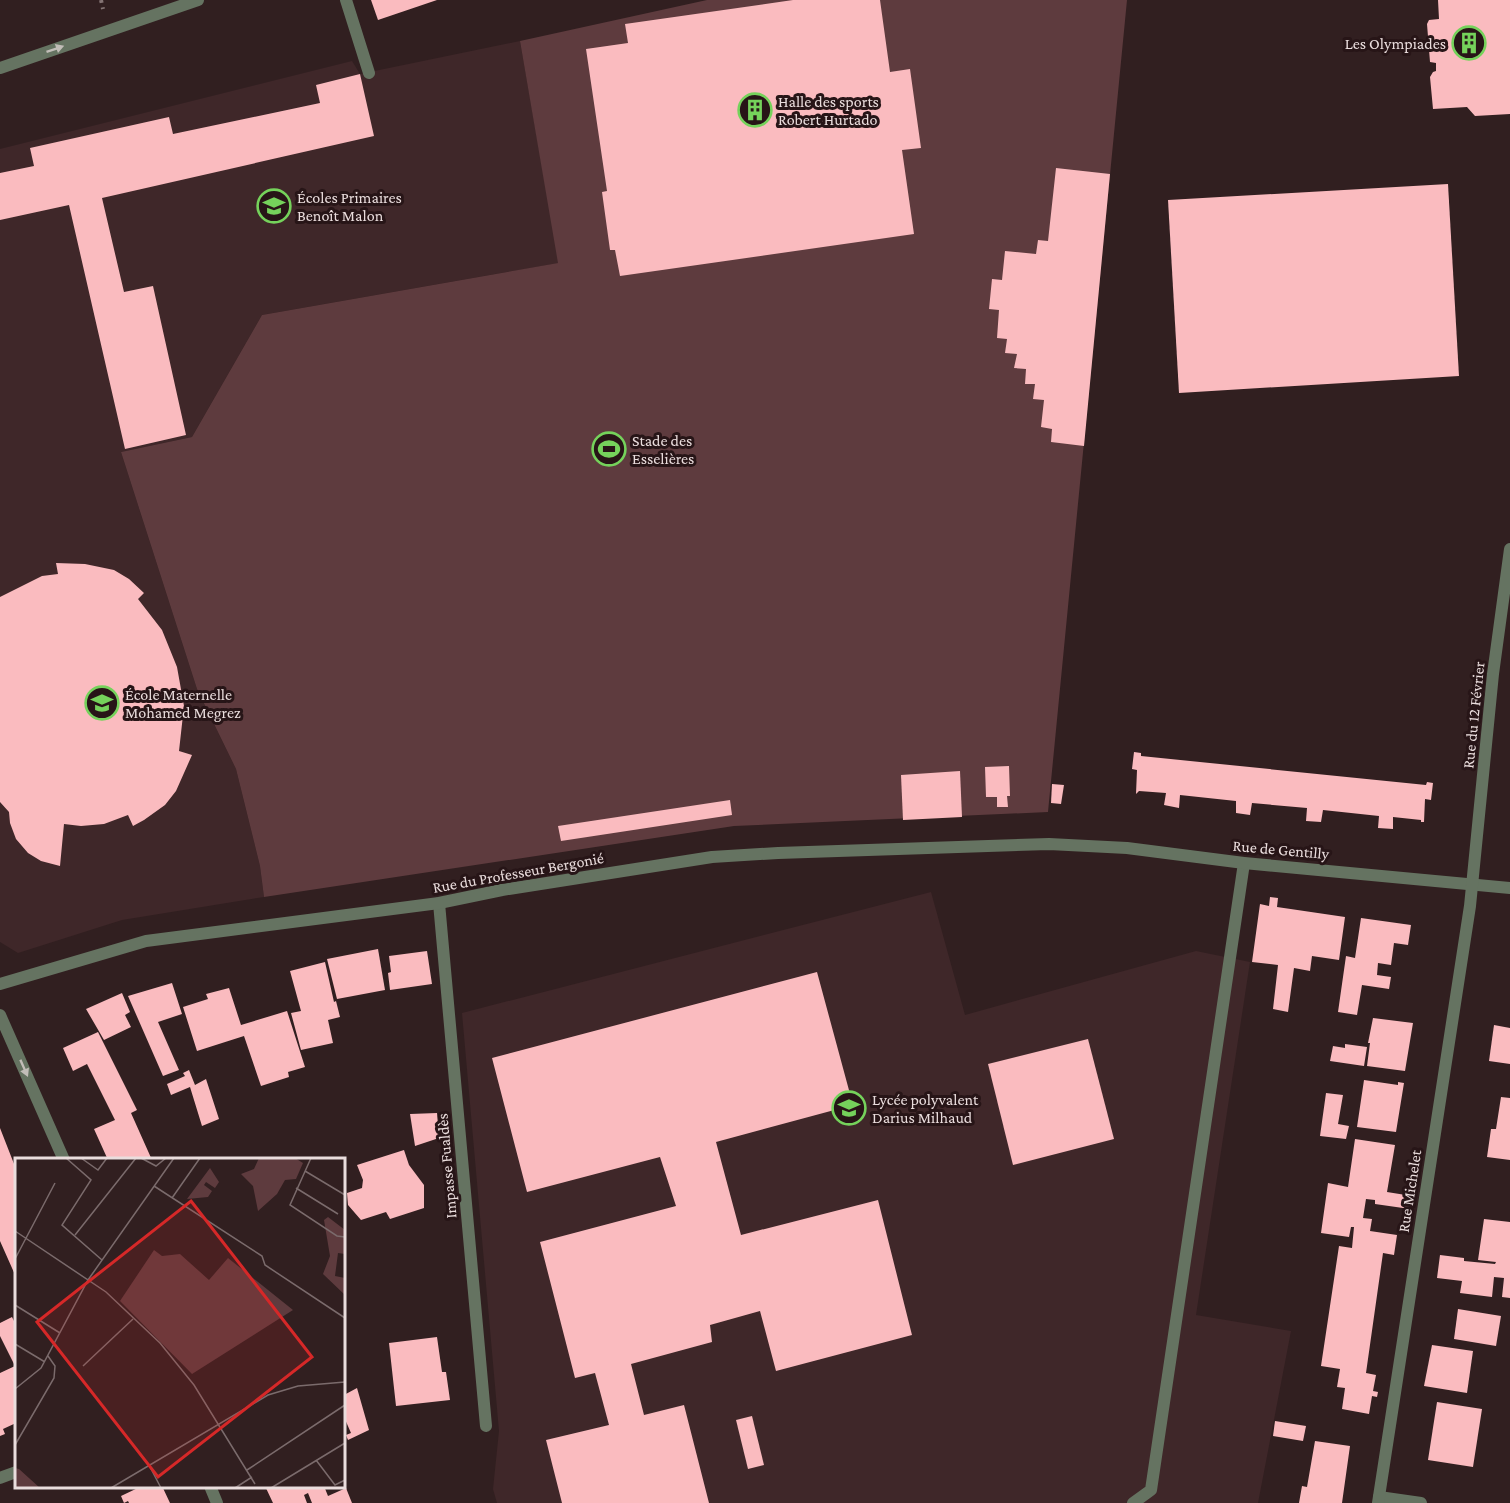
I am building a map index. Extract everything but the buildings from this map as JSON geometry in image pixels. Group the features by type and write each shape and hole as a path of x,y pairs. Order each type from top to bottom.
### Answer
{"street":[{"path":"0,68 198,0"},
{"path":"346,0 369,73"},
{"name":"Rue du 12 Février","path":"1473,884 1493,674 1510,549"},
{"name":"Rue de Gentilly","path":"1049,844 1127,848 1510,888"},
{"name":"Rue du Professeur Bergonié","path":"0,984 146,941 439,903 502,890 712,857 881,848 1049,844"},
{"path":"1133,1503 1151,1490 1244,862"},
{"name":"Rue Michelet","path":"1379,1500 1473,884"},
{"name":"Impasse Fualdès","path":"439,903 486,1426"},
{"path":"0,1015 63,1158"},
{"path":"0,1478 15,1472"},
{"path":"211,1488 217,1503"},
{"path":"1379,1500 1420,1503"}],"shaded area":[{"name":"Stade des Esselières","path":"707,0 1127,0 1048,812 734,826 264,897 260,866 236,769 197,689 121,452 192,437 262,315 558,263 520,41"},
{"name":"Écoles Primaires Benoît Malon","path":"520,41 559,263 262,315 192,437 121,452 197,689 236,769 260,866 264,897 122,920 18,953 0,942 0,149 352,61 360,74"},
{"name":"Lycée polyvalent Darius Milhaud","path":"931,892 965,1015 1196,951 1250,962 1196,1315 1291,1331 1258,1503 497,1503 493,1489 499,1431 462,1013"}],"place":[{"name":"Les Olympiades","path":"1469,43"},
{"name":"Halle des sports Robert Hurtado","path":"755,110"},
{"name":"Écoles Primaires Benoît Malon","path":"274,206"},
{"name":"Stade des Esselières","path":"609,449"},
{"name":"École Maternelle Mohamed Megrez","path":"102,703"},
{"name":"Lycée polyvalent Darius Milhaud","path":"849,1108"}]}
